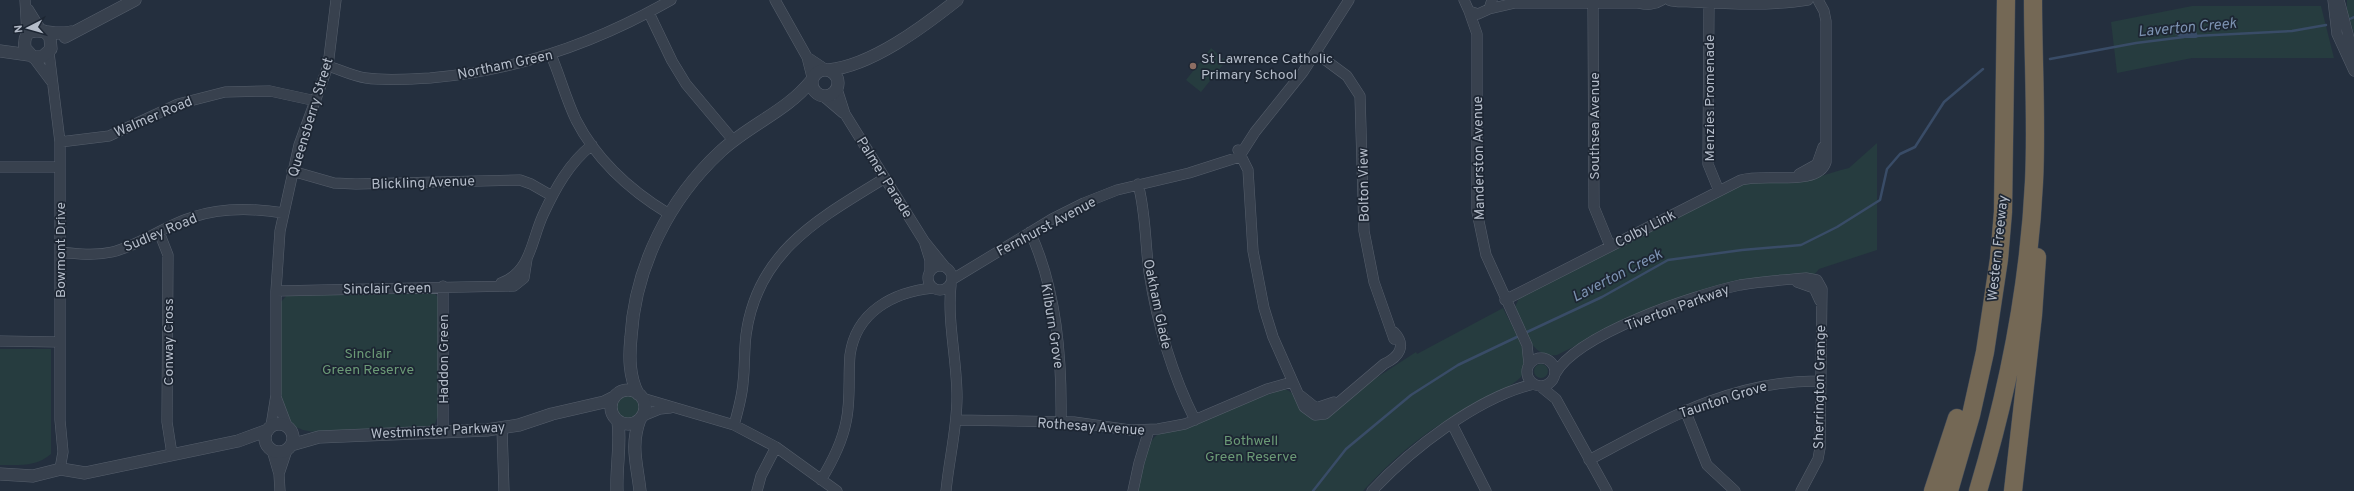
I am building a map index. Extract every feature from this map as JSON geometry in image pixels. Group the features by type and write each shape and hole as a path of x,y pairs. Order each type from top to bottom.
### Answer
{"highway":[{"name":"Western Freeway","path":"1949,491 1971,415 1985,352 1999,259 2003,212 2006,0"},
{"name":"Western Freeway","path":"1978,491 2009,370 2027,259 2034,171 2033,0"},
{"path":"2013,491 2037,268 2037,209 2034,171"},
{"path":"1933,491 1947,451 1980,340 2003,212"}],"street":[{"path":"0,51 42,57 71,32 135,0"},
{"name":"Northam Green","path":"328,66 365,78 414,79 491,70 551,55 610,32 649,13 671,0"},
{"path":"774,0 807,57 813,90 821,96"},
{"path":"640,491 634,444 635,434 645,407 633,383 630,357 633,315 640,284 649,255 669,214 698,174 733,140 792,102 818,71 858,63 908,34 957,0"},
{"path":"1290,378 1274,337 1257,278 1251,234 1246,163 1236,154 1245,139 1255,132 1316,53 1349,0"},
{"path":"1638,3 1649,0"},
{"path":"1465,3 1478,14 1489,7 1510,2 1654,4 1662,0"},
{"path":"1669,0 1676,2 1684,1 1709,3 1794,2 1808,5 1816,1"},
{"path":"2333,0 2338,34 2354,71"},
{"path":"2339,0 2354,57"},
{"name":"Colby Link","path":"1505,300 1719,191 1750,177 1807,177 1819,172 1826,162 1824,144 1824,29 1816,1"},
{"name":"Queensberry Street","path":"269,428 276,395 276,291 284,213 292,171 328,66 332,44 334,2"},
{"name":"Manderston Avenue","path":"1465,3 1476,34 1478,212 1486,255 1512,316 1527,345 1528,367"},
{"name":"Menzies Promenade","path":"1709,3 1708,164 1719,191"},
{"path":"26,4 42,30 50,37 50,51"},
{"path":"26,4 25,48 31,56"},
{"name":"Southsea Avenue","path":"1593,4 1594,207 1610,246"},
{"path":"1476,34 1489,7"},
{"path":"649,13 672,61 686,84 733,140"},
{"path":"0,51 26,37 34,30 58,33 71,32"},
{"name":"Bowmont Drive","path":"50,51 51,81 56,102 60,142 60,464"},
{"name":"Bolton View","path":"1290,378 1299,395 1311,410 1324,407 1339,400 1384,364 1394,349 1394,332 1374,282 1365,237 1362,201 1362,109 1360,96 1348,76 1316,53"},
{"path":"551,55 576,121 592,145 608,166 628,186 669,214"},
{"name":"Bowmont Drive","path":"31,56 51,81"},
{"path":"807,57 835,74 837,88"},
{"path":"792,102 831,95 858,63"},
{"name":"Palmer Parade","path":"837,88 845,114 924,241 946,267"},
{"name":"Walmer Road","path":"60,142 109,136 178,104 225,92 270,91 316,101"},
{"name":"Palmer Parade","path":"821,96 845,114"},
{"name":"Sinclair Green","path":"276,291 442,286 508,286 520,283 526,272 527,259 538,226 552,196 571,165 592,145"},
{"name":"Fernhurst Avenue","path":"952,282 972,266 1084,203 1138,184 1189,173 1236,154"},
{"path":"0,167 60,167"},
{"name":"Blickling Avenue","path":"292,171 334,183 349,184 520,180 531,184 552,196"},
{"path":"734,425 744,384 746,334 751,311 759,290 772,266 804,230 885,178"},
{"name":"Oakham Glade","path":"1138,184 1143,206 1150,273 1158,317 1174,370 1195,420"},
{"name":"Sudley Road","path":"60,252 90,254 112,252 192,217 216,211 248,209 284,213"},
{"name":"Conway Cross","path":"159,232 168,255 167,422 172,454"},
{"name":"Kilburn Grove","path":"1030,232 1040,260 1054,317 1061,378 1061,422"},
{"name":"Palmer Parade","path":"924,241 930,260 929,273"},
{"path":"821,480 838,449 846,422 850,394 850,354 857,334 866,318 880,305 909,291 938,266 946,267 952,282 949,313 955,357 956,420 945,489"},
{"name":"Fernhurst Avenue","path":"946,267 972,266"},
{"path":"929,273 928,282 949,313"},
{"name":"Tiverton Parkway","path":"1554,377 1560,365 1571,354 1636,320 1697,297 1742,285 1790,280 1813,283"},
{"path":"909,291 946,289 952,282"},
{"name":"Sherrington Grange","path":"1801,491 1818,459 1820,448 1820,302 1813,283"},
{"name":"Haddon Green","path":"442,286 443,432"},
{"path":"0,341 60,342"},
{"name":"Manderston Avenue","path":"1527,345 1545,358"},
{"name":"Tiverton Parkway","path":"1545,358 1571,354"},
{"path":"617,491 616,468 620,442 611,406 623,383 630,357"},
{"path":"1514,388 1528,367 1537,358 1545,358 1554,366 1556,399 1607,491"},
{"path":"1528,367 1529,378 1556,399"},
{"path":"1372,491 1389,473 1428,440 1452,424 1514,388 1547,384 1554,377"},
{"name":"Rothesay Avenue","path":"956,420 1061,422 1144,430 1176,426 1195,420 1290,378"},
{"name":"Taunton Grove","path":"1590,460 1685,410 1751,388 1782,382 1820,381"},
{"path":"616,395 628,390 640,396 676,408 734,425 776,448 837,491"},
{"name":"Queensberry Street","path":"276,395 289,428"},
{"name":"Westminster Parkway","path":"289,447 319,437 502,428 604,402 616,395"},
{"name":"Westminster Parkway","path":"579,408 595,409 615,418"},
{"path":"615,418 627,425 660,409 676,408"},
{"path":"1685,410 1704,460 1710,469 1734,491"},
{"path":"4,474 33,476 60,464 85,473 238,441 279,424 289,428 293,437 279,474"},
{"path":"1452,424 1486,491"},
{"path":"269,428 265,438 279,474 280,491"},
{"name":"Westminster Parkway","path":"289,428 319,437"},
{"path":"502,428 504,491"},
{"path":"1134,491 1144,430"},
{"path":"238,441 270,448 280,452 289,447"},
{"path":"757,491 761,476 776,448"}],"green space":[{"path":"2347,0 2354,0 2354,33 2347,11"},
{"path":"2192,6 2321,6 2334,58 2192,58 2117,73 2111,22"},
{"path":"1211,48 1226,61 1201,92 1186,80"},
{"path":"1877,143 1877,250 1819,269 1814,275 1770,277 1623,322 1557,355 1548,355 1540,352 1529,340 1515,307 1519,298 1745,183 1808,180 1849,168"},
{"name":"Sinclair Green Reserve","path":"434,293 438,297 438,416 434,426 426,428 350,429 313,432 296,427 289,422 280,391 280,303 287,295"},
{"name":"Bothwell Green Reserve","path":"1503,308 1516,333 1523,351 1525,360 1521,377 1495,395 1433,429 1391,462 1363,491 1138,491 1146,453 1149,445 1157,435 1283,389 1288,391 1296,398 1308,416 1313,419 1416,352 1417,354"},
{"path":"0,349 51,349 51,454 33,463 21,465 0,465"},
{"path":"1538,364 1544,364 1548,368 1548,374 1544,378 1538,378 1534,374 1534,368"},
{"path":"628,396 636,399 639,407 636,415 628,418 620,415 617,407 620,399"}],"water":[{"path":"2182,28 2196,31 2198,37 2182,38 2175,34"}],"waterway":[{"name":"Laverton Creek","path":"2350,19 2354,17"},
{"name":"Laverton Creek","path":"2195,36 2292,31 2326,25"},
{"name":"Laverton Creek","path":"2050,59 2136,43 2184,37"},
{"name":"Laverton Creek","path":"1525,333 1602,297 1668,260 1742,250 1801,245 1837,227 1880,200 1887,169 1900,154 1915,147 1944,102 1983,69"},
{"name":"Laverton Creek","path":"1313,491 1346,449 1411,395 1458,365 1521,335"}],"place":[{"name":"St Lawrence Catholic Primary School","path":"1193,66"}]}
